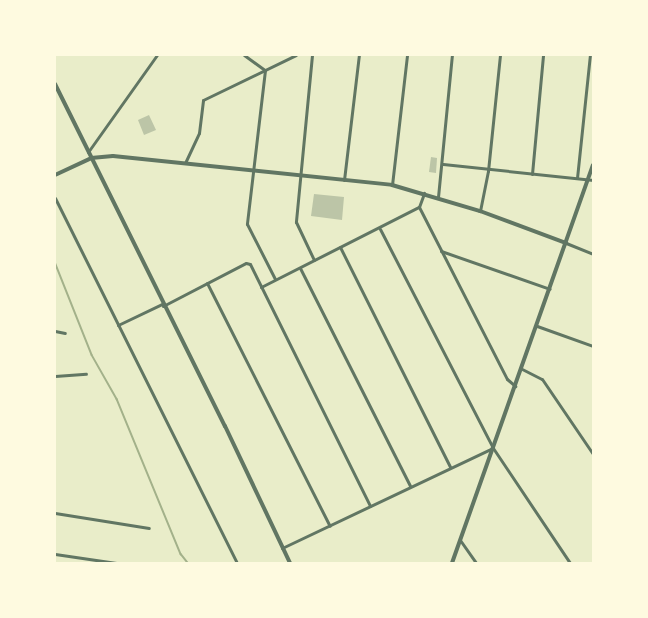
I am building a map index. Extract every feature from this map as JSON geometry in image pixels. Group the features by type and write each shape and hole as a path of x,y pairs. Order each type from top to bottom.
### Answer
{"street":[{"path":"88,152 157,55"},
{"path":"244,55 265,70"},
{"path":"185,163 199,133 203,100 296,55"},
{"path":"312,55 296,222 314,260"},
{"path":"344,180 358,55"},
{"path":"392,185 406,55"},
{"path":"438,197 443,164 452,55"},
{"path":"480,211 488,171 500,55"},
{"path":"532,174 543,55"},
{"path":"577,178 590,55"},
{"path":"265,70 252,170 247,224 275,279"},
{"path":"55,84 163,305 225,426 290,563"},
{"path":"55,175 91,158 113,156 300,174 392,185 438,197 480,211 593,254"},
{"path":"443,164 488,171 590,180"},
{"path":"452,563 566,243 590,180 593,165"},
{"path":"261,287 419,207 424,193"},
{"path":"55,198 237,563"},
{"path":"419,207 506,377 515,386"},
{"path":"380,228 493,448 570,563"},
{"path":"340,247 450,466"},
{"path":"441,250 550,289"},
{"path":"118,325 163,305 248,263 370,506"},
{"path":"300,268 410,486"},
{"path":"207,283 330,526"},
{"path":"537,326 593,346"},
{"path":"55,332 65,333"},
{"path":"522,369 542,379 593,454"},
{"path":"55,376 86,374"},
{"path":"282,548 330,526 450,466 493,448"},
{"path":"55,513 149,528"},
{"path":"460,540 476,563"},
{"path":"55,554 116,563"}],"building":[{"path":"149,115 156,130 144,135 138,120"},
{"path":"431,157 437,158 436,173 429,172"},
{"path":"314,194 344,197 342,220 311,216"}],"waterway":[{"path":"55,262 92,355 117,399 181,554 188,563"}]}
